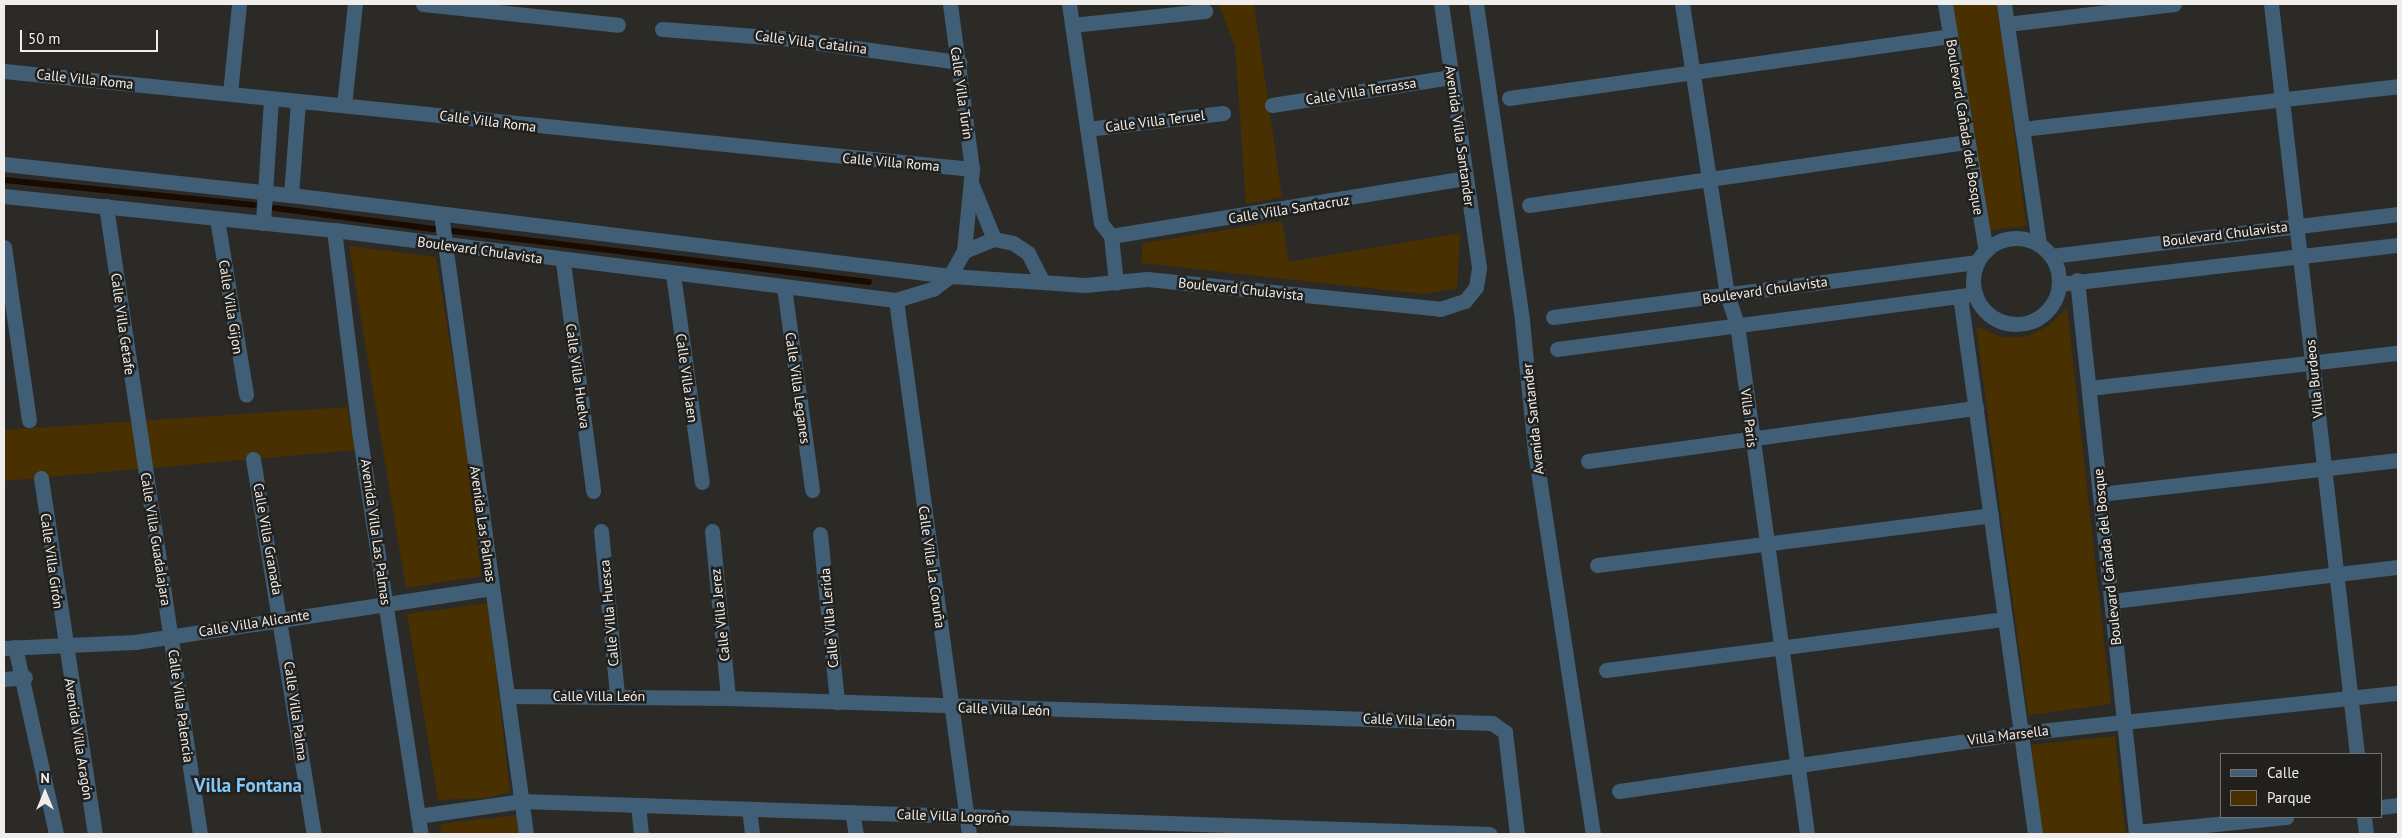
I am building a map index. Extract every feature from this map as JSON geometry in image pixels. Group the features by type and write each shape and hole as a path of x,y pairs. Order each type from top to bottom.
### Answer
{"street":[{"path":"230,93 239,4"},
{"path":"344,105 355,4"},
{"path":"423,4 618,25"},
{"name":"Calle Villa Turin","path":"950,4 959,62 972,176 964,251"},
{"path":"1069,4 1101,223 1111,236 1116,283"},
{"name":"Avenida Villa Santander","path":"1440,309 1465,301 1476,287 1479,267 1441,4"},
{"name":"Avenida Santander","path":"1476,4 1522,321 1535,451 1593,834"},
{"name":"Villa Paris","path":"1682,4 1726,295 1737,324 1778,646 1807,834"},
{"name":"Boulevard Cañada del Bosque","path":"1945,4 1982,256"},
{"path":"1557,349 1967,295 1993,318 2022,324 2048,311 2060,284 2052,256 2039,244 2004,4"},
{"path":"2006,24 2174,4"},
{"name":"Villa Burdeos","path":"2271,4 2357,753"},
{"path":"1072,25 1205,11"},
{"name":"Calle Villa Catalina","path":"662,29 783,38 959,62"},
{"path":"1510,98 1693,75 1950,36"},
{"name":"Calle Villa Roma","path":"4,71 344,105 972,176"},
{"name":"Calle Villa Terrassa","path":"1272,105 1451,77"},
{"path":"2022,129 2398,86"},
{"path":"263,223 267,192 271,98"},
{"path":"291,195 298,101"},
{"name":"Calle Villa Teruel","path":"1087,129 1224,113"},
{"path":"1529,205 1965,142"},
{"name":"Boulevard Chulavista","path":"4,164 267,192 950,276 1041,279 1085,285 1147,279 1440,309"},
{"name":"Calle Villa Turin","path":"972,176 994,239"},
{"name":"Calle Villa Santacruz","path":"1111,236 1466,178"},
{"name":"Boulevard Chulavista","path":"4,196 334,230 563,262 896,300 932,289 950,276 964,251"},
{"name":"Calle Villa Getafe","path":"106,206 140,441"},
{"name":"Avenida Las Palmas","path":"441,214 526,834"},
{"name":"Boulevard Chulavista","path":"2052,256 2398,214"},
{"name":"Calle Villa Gijon","path":"217,219 246,395"},
{"name":"Avenida Villa Las Palmas","path":"334,230 386,603 421,834"},
{"name":"Boulevard Chulavista","path":"1553,317 1726,295 1982,256 2011,238 2039,244"},
{"path":"964,251 994,239 1013,243 1028,253 1041,279"},
{"path":"2060,284 2077,280 2398,245"},
{"path":"4,247 29,420"},
{"path":"1982,256 1967,295 1976,408 2035,834"},
{"name":"Calle Villa Huelva","path":"563,262 593,491"},
{"name":"Calle Villa Jaen","path":"673,274 702,482"},
{"name":"Boulevard Cañada del Bosque","path":"2077,280 2136,833"},
{"name":"Calle Villa Leganes","path":"784,287 812,490"},
{"name":"Calle Villa La Coruña","path":"896,300 969,834"},
{"path":"2089,388 2398,353"},
{"path":"1588,461 1976,408"},
{"name":"Calle Villa Guadalajara","path":"140,441 171,636"},
{"name":"Calle Villa Granada","path":"253,459 282,618"},
{"path":"2100,494 2398,460"},
{"name":"Calle Villa Girón","path":"41,478 63,644"},
{"path":"1597,565 1991,515"},
{"name":"Calle Villa Huesca","path":"601,531 617,695"},
{"name":"Calle Villa Jerez","path":"712,531 728,698"},
{"name":"Calle Villa Lerida","path":"820,534 837,702"},
{"path":"2112,601 2398,567"},
{"name":"Calle Villa Alicante","path":"10,648 171,636 492,588"},
{"name":"Calle Villa Palma","path":"282,618 314,834"},
{"path":"1606,670 1778,646 2005,619"},
{"name":"Calle Villa Palencia","path":"171,636 200,834"},
{"name":"Avenida Villa Aragón","path":"63,644 94,834"},
{"path":"10,648 25,677 56,834"},
{"path":"4,679 25,677"},
{"name":"Villa Marsella","path":"1619,791 1795,762 2021,733 2398,693"},
{"name":"Calle Villa León","path":"507,696 617,695 728,698 952,708 1501,725 1517,834"},
{"name":"Calle Villa Logroño","path":"418,816 522,801 966,816 1079,827 1489,834"},
{"path":"638,805 642,834"},
{"path":"2382,807 2398,805"},
{"path":"749,809 752,834"},
{"path":"852,812 856,834"},
{"path":"2136,833 2277,818"},
{"path":"2364,818 2366,834"}],"green space":[{"path":"1219,4 1254,4 1282,197 1246,204 1235,47"},
{"path":"1953,4 1998,4 2026,226 1988,230"},
{"path":"1282,221 1289,262 1460,233 1457,288 1424,294 1141,263 1143,243"},
{"path":"349,246 436,257 470,470 481,576 406,588"},
{"path":"2067,308 2111,704 2028,715 1976,326 2001,337 2026,337 2048,326"},
{"path":"347,407 356,450 4,481 4,430"},
{"path":"488,603 510,792 487,798 438,800 407,614"},
{"path":"2115,736 2125,834 2041,834 2031,745"},
{"path":"519,815 521,834 442,834 440,824"}],"waterway":[{"path":"4,180 254,205"},
{"path":"275,208 434,229"},
{"path":"454,231 869,282"}],"district":[{"name":"Villa Fontana","path":"248,786"}]}
